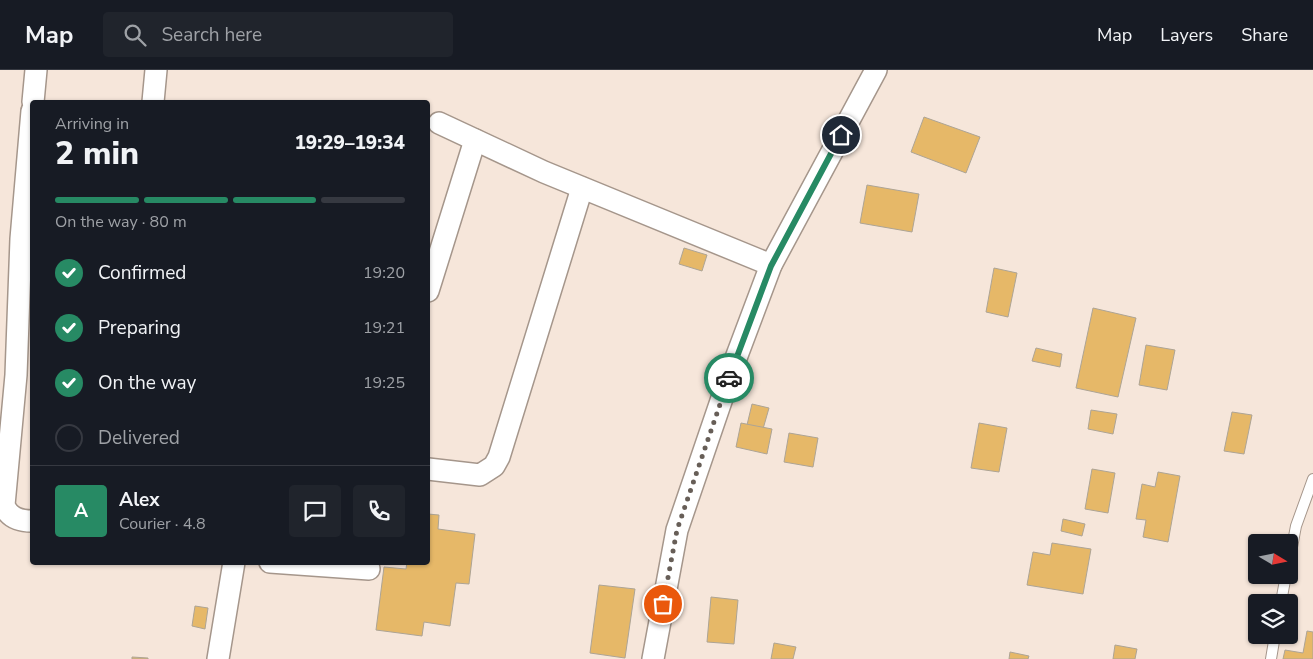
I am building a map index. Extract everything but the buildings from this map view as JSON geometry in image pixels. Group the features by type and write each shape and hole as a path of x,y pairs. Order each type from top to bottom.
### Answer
{"street":[{"path":"33,100 36,70"},
{"path":"153,100 156,70"},
{"path":"653,659 677,530 733,366 771,266 876,70"},
{"path":"439,123 582,188 771,266"},
{"path":"430,285 475,140"},
{"path":"30,162 24,375 4,506 7,513 17,519 30,521"},
{"path":"430,468 480,475 488,470 496,461 582,188"},
{"path":"218,659 234,565"},
{"path":"312,565 368,569"}],"lane":[{"path":"1294,534 1313,479"},
{"path":"1271,659 1274,644"}],"way so far":[{"path":"663,604 677,530 729,378"}],"route":[{"path":"729,378 771,266 841,135"}]}
